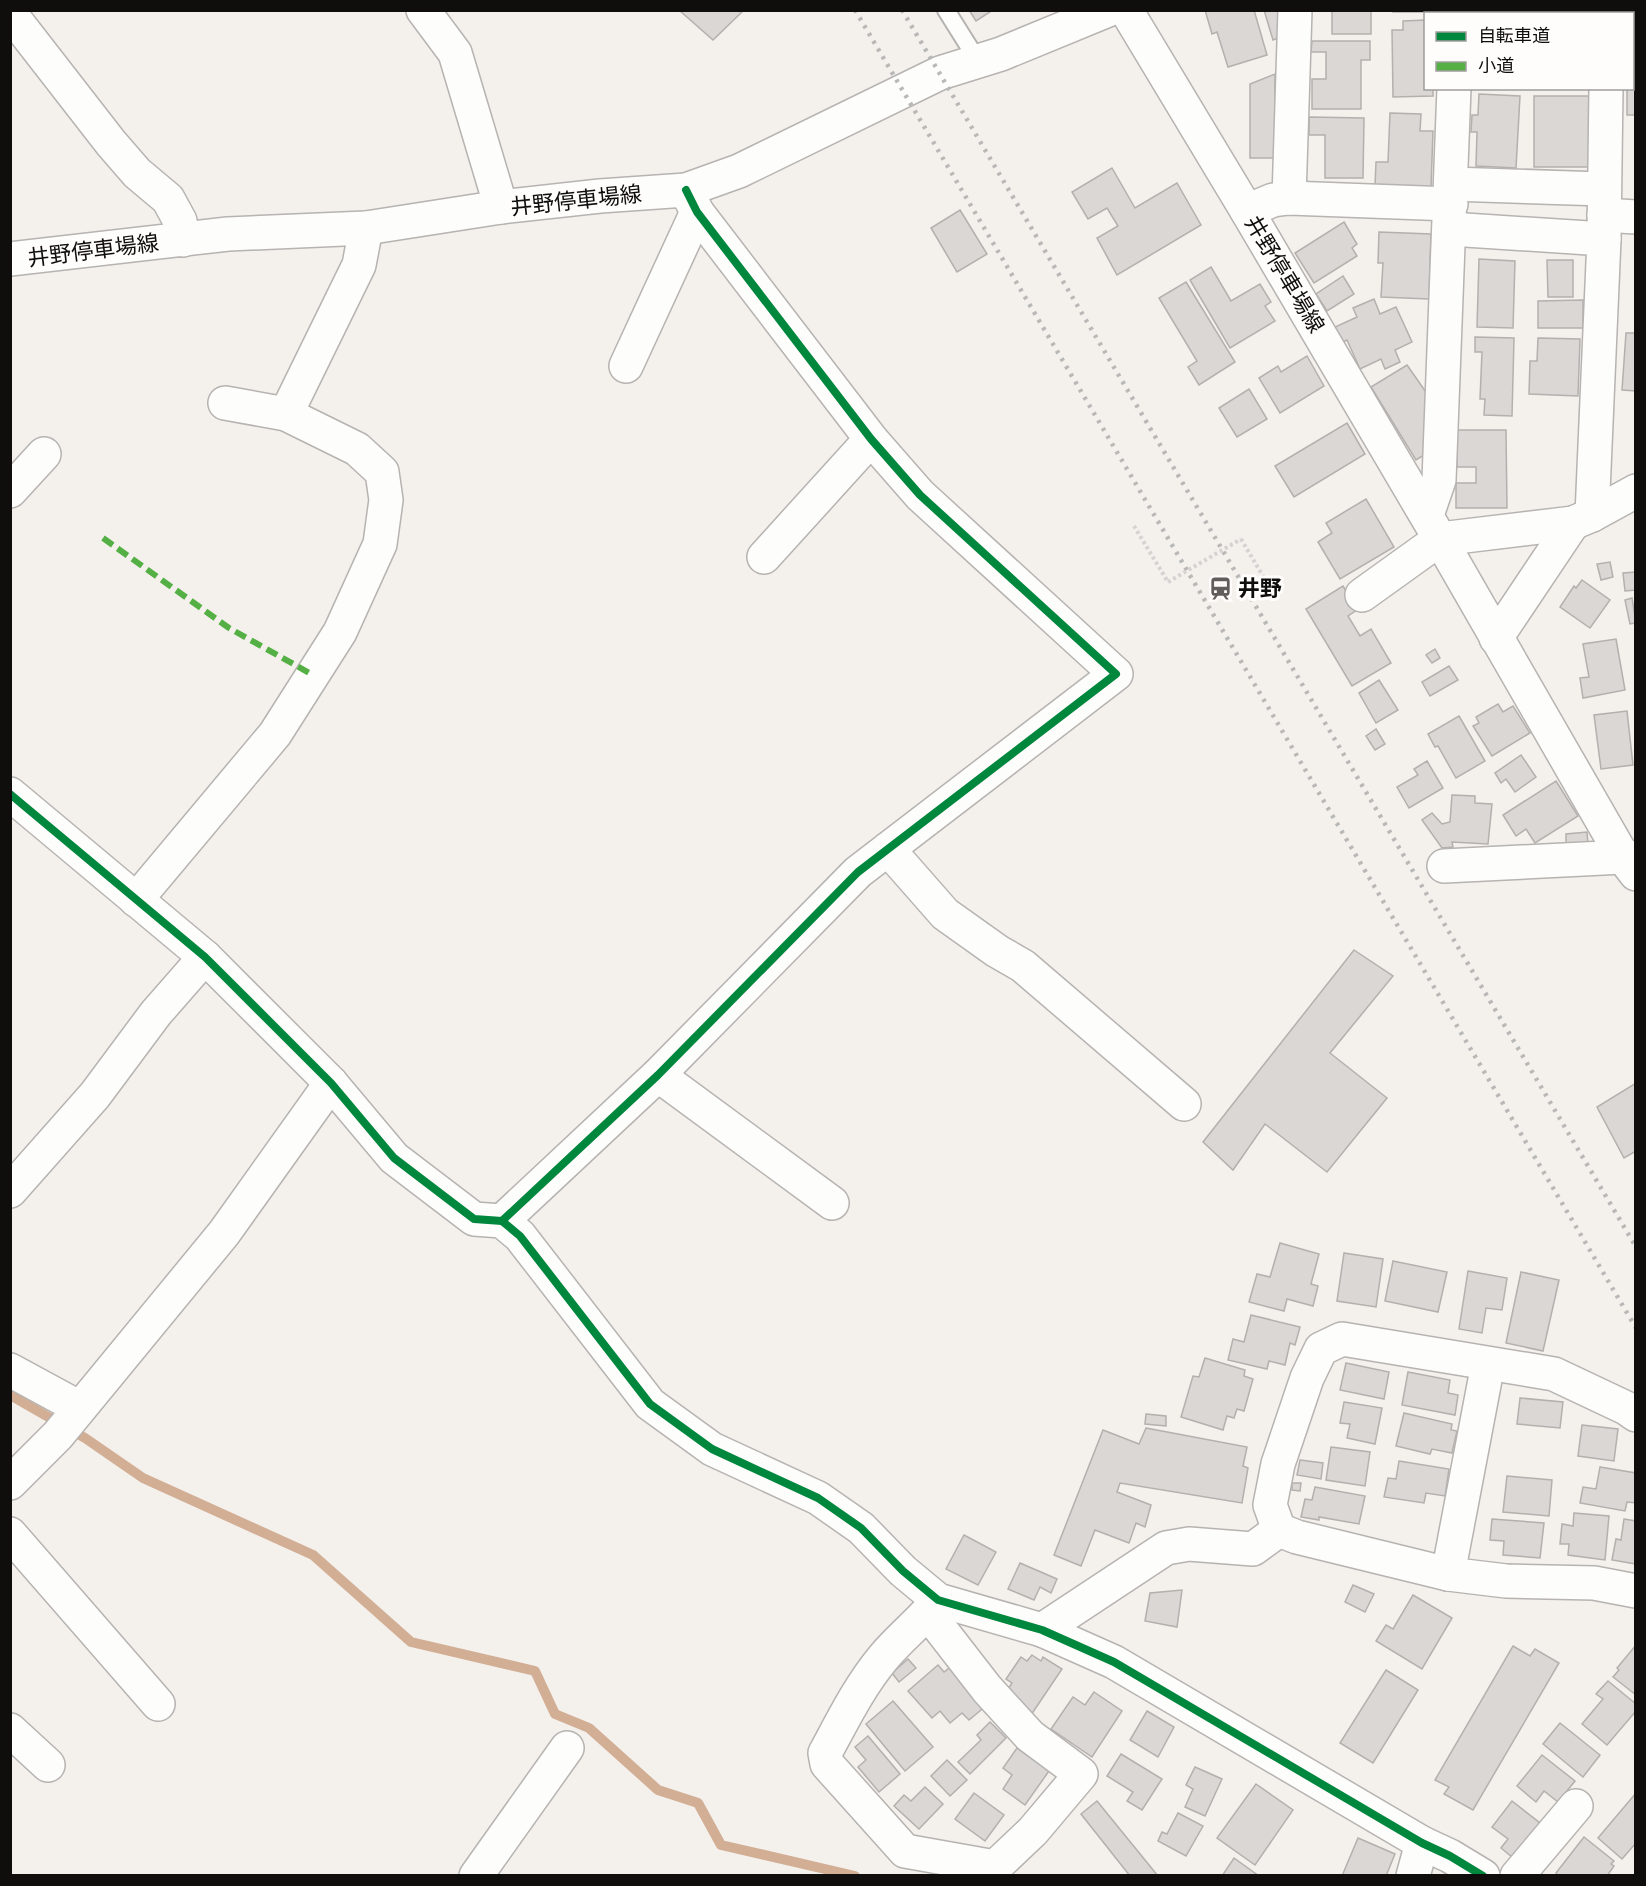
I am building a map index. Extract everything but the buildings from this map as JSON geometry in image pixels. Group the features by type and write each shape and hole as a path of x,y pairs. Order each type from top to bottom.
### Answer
{"street":[{"path":"423,10 455,53 501,207"},
{"name":"井野停車場線","path":"10,259 228,234 366,228 501,207 600,196 691,201 738,171 940,73 1001,54 1108,10"},
{"name":"井野停車場線","path":"1126,10 1248,211 1496,638 1631,863"},
{"path":"1289,198 1295,10"},
{"path":"10,13 111,143 137,173 168,199 180,221 183,240"},
{"path":"1362,595 1433,527 1439,480 1454,90"},
{"path":"1496,638 1583,519 1611,215 1606,90"},
{"path":"1248,211 1273,200 1289,198 1611,215"},
{"path":"626,366 691,201"},
{"path":"502,1221 658,1075 858,872 1116,674 920,495 871,439 691,201"},
{"path":"1451,206 1611,215"},
{"path":"286,414 359,265 366,228"},
{"path":"136,900 275,734 340,632 380,544 386,500 382,472 357,449 286,414 225,403"},
{"path":"764,556 871,439"},
{"path":"10,491 44,454"},
{"path":"1433,527 1583,519 1635,491"},
{"path":"10,794 205,957 331,1083 394,1158 474,1219 502,1221 520,1236 650,1404 712,1449 818,1498 861,1528 903,1571 933,1606 987,1689 1030,1736 1081,1773 1033,1831 994,1870 995,1867 905,1851 827,1764 825,1753 862,1685 885,1656 933,1606"},
{"path":"888,849 945,914 997,951 1023,966 1184,1104"},
{"path":"1444,866 1631,863"},
{"path":"10,1191 95,1095 156,1013 205,957"},
{"path":"658,1075 832,1203"},
{"path":"10,1484 58,1435 224,1233 331,1083"},
{"path":"1278,1530 1270,1505 1278,1464 1307,1378 1320,1349 1342,1339 1554,1374 1626,1408 1635,1415"},
{"path":"1449,1574 1488,1364"},
{"path":"10,1370 80,1408"},
{"path":"1042,1630 1166,1548 1199,1544 1253,1549 1278,1530"},
{"path":"1278,1530 1297,1537 1449,1574 1506,1581 1594,1583 1635,1591"},
{"path":"10,1534 158,1704"},
{"path":"933,1606 1042,1630 1114,1662 1422,1843 1483,1875"},
{"path":"10,1730 48,1765"},
{"path":"476,1875 567,1748"},
{"path":"1517,1875 1576,1806"},
{"path":"1413,1875 1422,1843"}],"lane":[{"path":"946,10 978,61"}],"path":[{"path":"1134,526 1168,582 1241,539 1273,593"}],"waterway":[{"path":"10,1395 85,1438 143,1478 313,1555 411,1642 535,1671 555,1714 589,1728 658,1790 698,1803 721,1845 855,1876"}],"railway":[{"path":"855,10 1636,1328"},
{"path":"902,10 1636,1247"}],"marked path":[{"path":"103,538 229,628 313,675"}],"cycle path":[{"path":"502,1221 658,1075 858,872 1116,674 920,495 871,439 697,212 686,190"},
{"path":"10,794 205,957 331,1083 394,1158 474,1219 502,1221 520,1236 650,1404 712,1449 818,1498 861,1528 903,1571 938,1600 1042,1630 1114,1662 1422,1843 1450,1856 1483,1876"}],"place":[{"name":"井野","path":"1220,588"}]}
